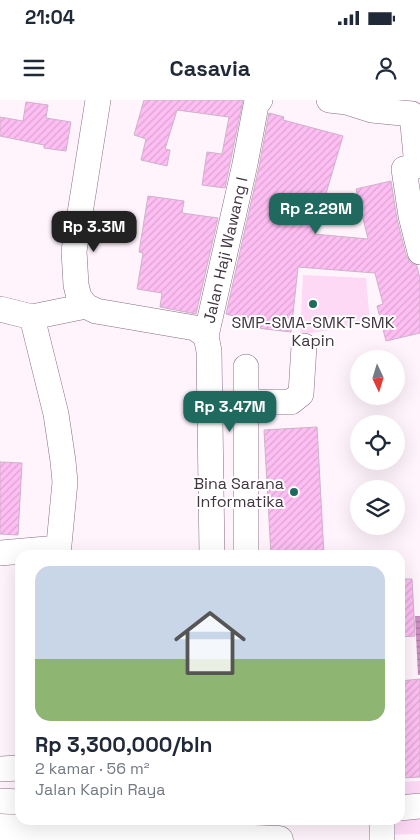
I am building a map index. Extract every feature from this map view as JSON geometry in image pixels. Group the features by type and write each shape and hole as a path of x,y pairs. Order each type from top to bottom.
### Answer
{"main road":[{"path":"0,828 237,833 279,840"}],"street":[{"path":"98,100 74,251 76,285 79,297 86,306 96,311 195,328 206,336 209,351 212,550"},
{"name":"Jalan Haji Wawang I","path":"206,336 245,164 256,105 260,100"},
{"path":"329,100 347,102 372,110 412,114 417,166 404,169 411,216 420,252"},
{"path":"0,309 32,317 86,306"},
{"path":"32,317 56,414 63,461 65,482 58,550"},
{"path":"246,402 291,402 301,394 304,346"},
{"path":"246,367 246,550"},
{"path":"0,553 15,552"},
{"path":"0,769 15,768"},
{"path":"0,801 15,802"},
{"path":"405,808 420,806"},
{"path":"382,825 382,840"}],"shaded area":[{"path":"303,275 366,278 370,323 300,335"},
{"path":"415,616 420,616 420,675 418,675"},
{"path":"420,781 420,834 369,835 369,825 405,825 405,782"}],"building":[{"path":"144,100 243,100 225,188 202,185 207,152 222,154 229,117 177,110 165,149 170,150 167,166 141,160 146,139 134,135"},
{"path":"26,102 48,105 46,118 71,122 66,151 44,148 44,145 0,136 0,117 23,121"},
{"path":"269,113 284,117 283,120 343,136 314,234 368,239 356,189 391,181 397,219 406,255 410,262 417,266 420,279 420,333 386,341 377,306 383,304 375,273 298,267 291,332 257,328 258,322 226,314 259,167"},
{"path":"148,196 184,201 182,213 218,218 196,314 160,307 162,293 137,289 143,253 139,252"},
{"name":"Bina Sarana Informatika","path":"317,427 324,550 271,550 264,430"},
{"path":"0,462 22,463 18,535 0,534"},
{"path":"405,579 412,579 415,636 405,637"},
{"path":"420,679 420,777 405,778 405,680"}],"place":[{"name":"SMP-SMA-SMKT-SMK Kapin","path":"313,304"},
{"name":"Bina Sarana Informatika","path":"294,492"}]}
